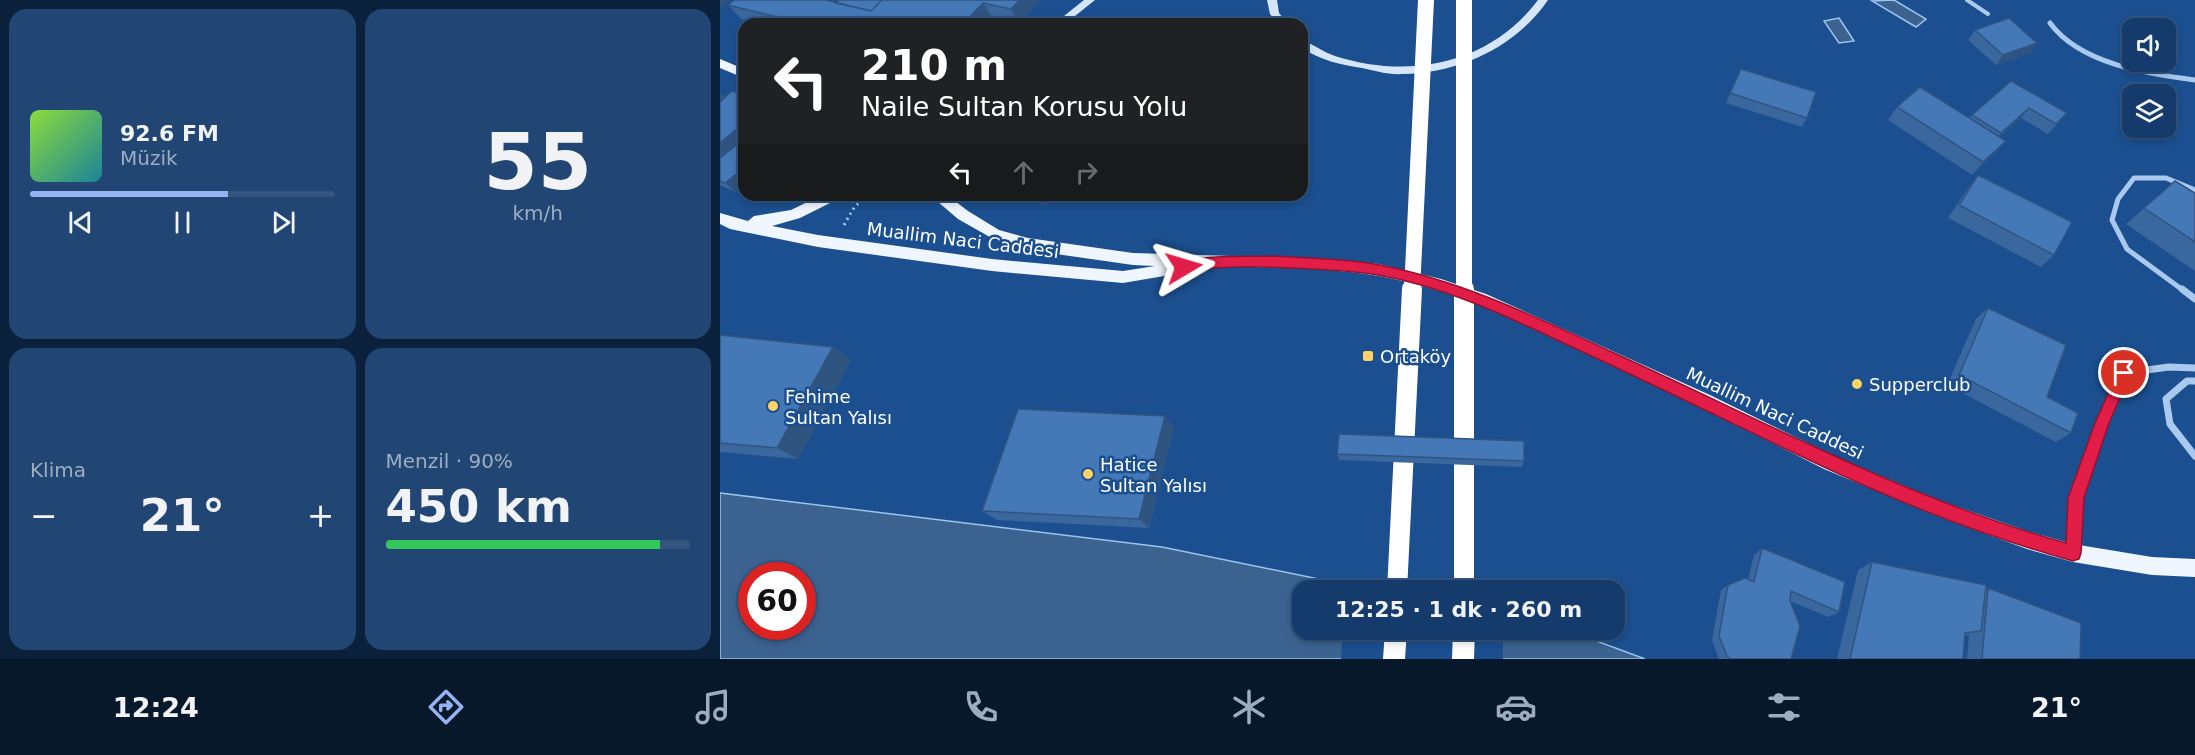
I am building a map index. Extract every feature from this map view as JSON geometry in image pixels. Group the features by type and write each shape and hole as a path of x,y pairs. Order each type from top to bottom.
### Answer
{"highway":[{"path":"1398,580 1426,0"},
{"path":"1464,0 1464,580"},
{"path":"1394,659 1395,640"},
{"path":"1464,640 1464,659"}],"main road":[{"path":"1067,18 1090,0"},
{"path":"1272,0 1278,18"},
{"path":"1308,48 1346,63 1402,71 1433,68 1461,61 1496,44 1518,28 1543,0"},
{"path":"720,63 738,71"},
{"path":"725,220 768,222 799,213 822,201"},
{"name":"Muallim Naci Caddesi","path":"945,201 995,234 1028,244 1133,259 1204,263 1272,262 1379,270 1461,292 1481,298 1704,400 1830,463 1937,508 2027,540 2073,553 2152,566 2195,568"},
{"name":"Muallim Naci Caddesi","path":"725,220 834,243 992,266 1124,277 1204,263"}],"street":[{"path":"2050,23 2055,31 2088,54 2120,68 2156,76 2195,80"},
{"path":"2195,190 2173,179 2152,174 2134,178 2118,199 2112,220 2127,249 2195,299"},
{"path":"2073,553 2076,498 2102,423 2124,373 2169,367 2195,368"},
{"path":"2195,381 2187,381 2166,399 2170,424 2195,456"}],"lane":[{"path":"1967,0 1988,14"}],"path":[{"path":"834,243 855,206 862,201"}],"water":[{"path":"1894,0 1926,19 1916,27 1872,1"},
{"path":"1839,18 1854,41 1839,43 1824,21"},
{"path":"720,493 1162,547 1323,580 1292,580 1292,640 1594,640 1645,659 720,659"}],"pier":[{"path":"1342,640 1503,640 1503,659 1341,659"}],"building":[{"path":"734,0 826,0 871,11 882,0 1020,0 1011,9 983,3 969,18 781,18 728,5"},
{"path":"839,0 882,0 871,11 836,3"},
{"path":"2009,18 2037,43 2003,55 1975,30"},
{"path":"1741,69 1816,92 1807,118 1730,93"},
{"path":"2011,81 2067,113 2056,124 2029,108 2001,133 1972,115"},
{"path":"1920,87 2006,141 1983,162 1897,107"},
{"path":"732,91 738,94 738,128 720,143 720,102"},
{"path":"738,144 738,173 725,183 720,181 720,158"},
{"path":"1978,175 2072,222 2054,255 1959,205"},
{"path":"2175,181 2195,193 2195,242 2144,208"},
{"path":"1988,308 2066,345 2047,397 2078,413 2071,433 1959,375"},
{"name":"Fehime Sultan Yalısı","path":"720,335 833,347 777,448 720,443"},
{"name":"Hatice Sultan Yalısı","path":"1018,409 1165,416 1139,519 982,511"},
{"path":"1339,434 1524,441 1524,461 1337,454"},
{"path":"1762,548 1845,582 1839,612 1791,591 1790,601 1800,626 1791,659 1731,659 1727,656 1719,636 1728,585 1745,578 1754,582"},
{"path":"1872,562 1986,585 1981,631 1965,633 1963,659 1850,659"},
{"path":"1988,588 2081,623 2080,659 1982,659"}],"place":[{"name":"Ortaköy","path":"1368,356"},
{"name":"Supperclub","path":"1857,384"},
{"name":"Fehime Sultan Yalısı","path":"773,406"},
{"name":"Hatice Sultan Yalısı","path":"1088,474"}],"route":[{"path":"1184,267 1204,263 1272,262 1333,265 1379,270 1441,285 1481,298 1704,400 1830,463 1937,508 2027,540 2073,553 2076,498 2102,423 2124,373"}]}
